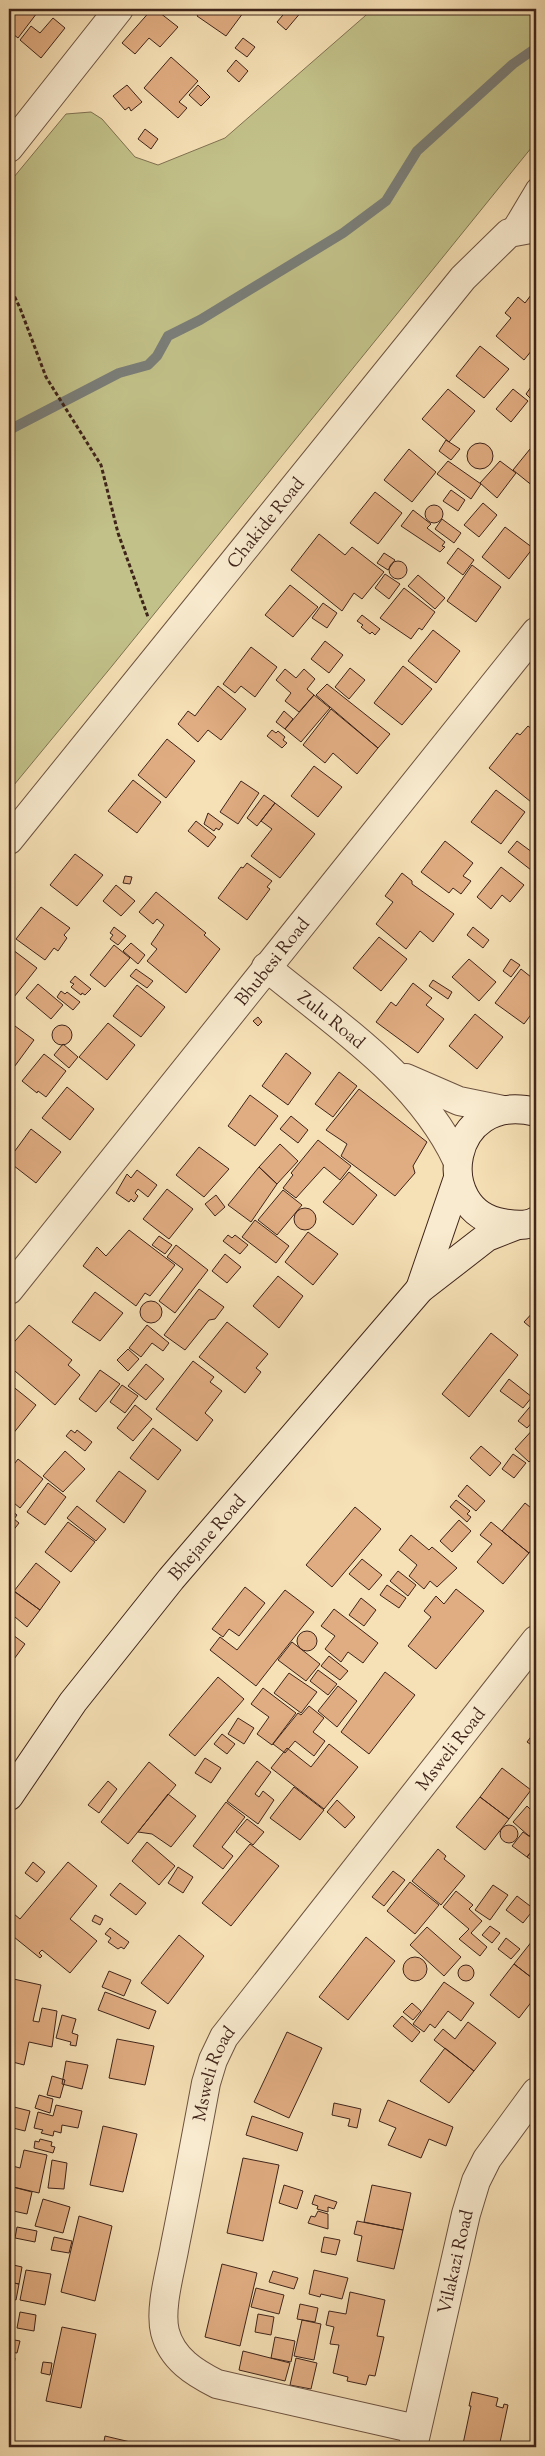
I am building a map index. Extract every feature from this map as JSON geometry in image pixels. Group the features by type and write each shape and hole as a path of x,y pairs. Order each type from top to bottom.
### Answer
{"street":[{"path":"9,148 119,9"},
{"path":"509,233 536,228"},
{"name":"Chakide Road","path":"9,840 463,278 509,233"},
{"name":"Bhubesi Road","path":"9,1290 536,632"},
{"name":"Zulu Road","path":"266,967 395,1074 422,1104 450,1144 464,1196 478,1212 495,1222 530,1224"},
{"name":"Zulu Road","path":"395,1074 458,1101 524,1106"},
{"name":"Bhejane Road","path":"420,1289 458,1169 462,1143 472,1127 486,1116 524,1106"},
{"name":"Bhejane Road","path":"9,1796 73,1702 165,1587 420,1289 487,1238 530,1224"},
{"name":"Msweli Road","path":"414,2438 217,2384 194,2372 177,2356 165,2332 164,2309 206,2083 213,2060 224,2037 536,1640"},
{"name":"Vilakazi Road","path":"414,2438 466,2214 476,2181 500,2138 536,2092"}],"lane":[{"path":"509,233 536,188"}],"path":[{"path":"9,285 20,308 46,377 102,465 118,533 160,653"}],"shaded area":[{"path":"373,9 536,9 536,142 9,791 9,183 66,114 91,112 102,119 135,157 158,165 225,138"}],"building":[{"path":"9,9 40,9 18,38 9,31"},
{"path":"152,9 155,9 178,27 160,47 149,38 135,54 122,43"},
{"path":"202,9 246,9 226,36 197,16"},
{"path":"288,9 302,11 286,30 277,22"},
{"path":"53,18 65,28 41,58 20,40 31,26 40,33"},
{"path":"243,38 255,47 247,57 235,48"},
{"path":"171,57 198,81 179,102 187,108 178,118 144,88"},
{"path":"236,60 248,71 239,82 227,71"},
{"path":"127,85 142,102 131,111 129,107 125,110 113,96"},
{"path":"198,85 210,97 201,106 189,95"},
{"path":"145,129 158,139 151,149 138,139"},
{"path":"531,295 536,299 536,345 524,360 496,336 511,318 505,313 518,297 525,303"},
{"path":"480,346 509,369 484,398 456,376"},
{"path":"536,380 536,404 526,394"},
{"path":"448,389 475,411 449,442 422,419"},
{"path":"513,389 528,401 511,422 496,409"},
{"path":"446,440 460,449 451,460 439,451"},
{"path":"480,443 489,447 493,456 489,465 480,469 471,465 467,456 471,447"},
{"path":"409,449 436,472 412,502 384,480"},
{"path":"530,449 536,454 536,485 534,487 513,470"},
{"path":"448,461 481,484 471,499 437,474"},
{"path":"500,461 516,473 497,498 480,483"},
{"path":"451,490 465,500 458,511 443,501"},
{"path":"375,492 402,513 378,544 350,523"},
{"path":"483,503 497,515 479,537 464,525"},
{"path":"434,505 440,508 443,514 440,520 434,523 428,520 425,514 428,508"},
{"path":"413,510 431,524 427,528 445,542 442,546 445,547 440,552 401,526"},
{"path":"442,519 461,533 454,543 435,529"},
{"path":"505,527 533,548 509,579 482,557"},
{"path":"319,534 345,555 352,547 384,572 362,599 354,593 342,611 291,570"},
{"path":"458,548 474,560 463,575 447,563"},
{"path":"384,553 395,560 388,570 377,563"},
{"path":"398,561 404,564 407,570 404,576 398,579 392,576 389,570 392,564"},
{"path":"472,565 501,587 476,622 447,601"},
{"path":"385,574 400,584 389,599 375,588"},
{"path":"418,575 445,598 435,609 408,586"},
{"path":"290,585 318,607 293,637 265,615"},
{"path":"404,588 435,612 422,630 419,628 411,639 380,618"},
{"path":"323,603 337,613 327,628 312,618"},
{"path":"362,615 380,629 375,635 372,632 370,634 361,627 363,625 357,621"},
{"path":"433,630 460,651 436,683 408,661"},
{"path":"325,641 343,655 329,673 311,659"},
{"path":"251,647 277,667 255,697 241,686 235,693 223,684"},
{"path":"403,666 432,689 402,725 374,703"},
{"path":"350,668 365,680 349,699 335,687"},
{"path":"285,669 296,678 304,669 315,679 307,689 314,695 299,712 285,701 291,693 276,680"},
{"path":"327,684 390,734 378,748 316,695"},
{"path":"218,686 246,709 221,740 208,730 198,742 178,724 188,711 195,716"},
{"path":"314,695 330,708 301,742 285,729"},
{"path":"331,709 378,748 357,774 333,753 325,763 303,745"},
{"path":"284,711 293,719 285,729 276,722"},
{"path":"528,726 536,732 536,806 489,768 517,733 520,735"},
{"path":"272,730 276,733 278,731 285,737 283,740 287,743 282,748 267,736"},
{"path":"167,739 195,761 166,798 138,775"},
{"path":"314,766 342,787 318,817 291,796"},
{"path":"133,780 161,802 137,833 108,811"},
{"path":"241,781 259,793 238,824 220,812"},
{"path":"496,790 525,812 501,844 471,822"},
{"path":"264,795 275,803 257,826 247,818"},
{"path":"275,803 315,834 280,878 251,856 272,829 261,821"},
{"path":"208,813 223,824 219,830 216,828 214,831 204,824"},
{"path":"196,821 216,837 208,847 188,831"},
{"path":"445,841 473,863 463,876 471,881 461,894 453,888 449,893 421,872"},
{"path":"517,841 536,855 536,863 531,870 508,852"},
{"path":"75,854 103,875 77,906 50,885"},
{"path":"247,863 272,881 267,887 270,889 247,920 218,898 241,867 243,868"},
{"path":"501,867 524,885 510,902 502,895 491,909 477,897"},
{"path":"402,873 412,881 412,884 454,914 433,942 420,931 406,949 376,924 393,902 385,896"},
{"path":"125,876 132,877 130,884 123,883"},
{"path":"116,885 135,901 121,916 103,901"},
{"path":"156,892 206,933 204,935 220,949 186,993 147,961 157,949 151,944 164,925 157,919 153,924 139,912"},
{"path":"41,907 70,928 64,935 67,938 58,951 54,948 45,960 16,939"},
{"path":"114,927 126,936 118,945 110,939 113,935 110,933"},
{"path":"473,927 489,940 483,948 467,935"},
{"path":"379,937 407,959 381,991 353,968"},
{"path":"131,943 145,955 138,964 123,951"},
{"path":"114,945 130,958 105,987 90,975"},
{"path":"9,947 37,968 10,1002 9,1001"},
{"path":"469,959 496,982 479,1001 452,977"},
{"path":"511,959 520,965 511,977 503,971"},
{"path":"136,969 153,981 147,988 130,976"},
{"path":"521,969 536,981 536,1008 524,1024 495,1003"},
{"path":"75,976 91,989 85,995 82,993 81,995 71,987 74,984 70,982"},
{"path":"433,980 452,992 448,999 429,986"},
{"path":"413,983 432,998 426,1005 444,1019 418,1053 376,1022 391,1002 396,1006"},
{"path":"38,984 63,1005 51,1019 26,998"},
{"path":"137,985 165,1007 141,1037 113,1016"},
{"path":"61,991 65,994 67,992 80,1002 73,1010 57,997"},
{"path":"475,1014 503,1037 477,1069 449,1046"},
{"path":"258,1017 262,1022 258,1026 253,1021"},
{"path":"108,1023 135,1045 107,1080 79,1057"},
{"path":"58,1025 66,1025 72,1031 72,1039 66,1045 58,1045 52,1039 52,1031"},
{"path":"15,1026 34,1040 9,1074 9,1034"},
{"path":"63,1044 78,1057 69,1068 54,1055"},
{"path":"286,1053 311,1073 288,1105 262,1086"},
{"path":"44,1054 66,1071 46,1097 38,1091 37,1093 22,1081"},
{"path":"339,1072 357,1086 333,1117 315,1104"},
{"path":"67,1087 94,1109 70,1140 42,1118"},
{"path":"359,1089 427,1142 413,1166 415,1173 395,1196 341,1156 347,1144 326,1130"},
{"path":"250,1095 278,1116 255,1146 228,1126"},
{"path":"291,1116 308,1130 298,1143 280,1129"},
{"path":"31,1129 61,1152 36,1183 9,1162 9,1159"},
{"path":"318,1140 351,1166 340,1180 324,1167 296,1198 283,1188 293,1175 291,1173"},
{"path":"280,1144 298,1161 277,1184 259,1167"},
{"path":"199,1147 229,1169 204,1197 176,1175"},
{"path":"259,1167 277,1184 251,1222 228,1205"},
{"path":"137,1170 157,1185 148,1197 138,1189 135,1193 138,1196 134,1202 131,1199 129,1202 116,1193 127,1174 131,1178"},
{"path":"349,1172 377,1195 353,1225 323,1202"},
{"path":"167,1189 193,1209 169,1239 143,1219"},
{"path":"283,1190 302,1205 277,1235 258,1220"},
{"path":"216,1195 225,1207 215,1216 205,1204"},
{"path":"301,1208 309,1208 316,1215 316,1223 309,1230 301,1230 294,1223 294,1215"},
{"path":"255,1220 289,1246 276,1263 242,1237"},
{"path":"129,1230 175,1265 150,1296 145,1293 136,1306 83,1266 97,1247 106,1256"},
{"path":"308,1232 338,1254 313,1285 285,1262"},
{"path":"228,1235 232,1238 235,1235 248,1245 240,1254 223,1241"},
{"path":"159,1236 172,1245 165,1254 152,1245"},
{"path":"176,1245 208,1270 175,1313 159,1301 183,1269 167,1257"},
{"path":"225,1254 241,1267 227,1283 212,1271"},
{"path":"278,1276 303,1296 279,1328 253,1306"},
{"path":"199,1289 224,1307 215,1319 209,1320 185,1350 164,1335"},
{"path":"95,1292 123,1313 100,1341 72,1322"},
{"path":"151,1301 161,1308 162,1312 155,1322 151,1323 141,1316 140,1312 147,1302"},
{"path":"536,1309 536,1332 524,1322"},
{"path":"227,1322 268,1354 256,1368 261,1372 245,1393 199,1357"},
{"path":"29,1325 72,1360 68,1365 80,1375 55,1405 9,1366 9,1348"},
{"path":"147,1325 169,1343 163,1351 152,1343 141,1357 129,1348"},
{"path":"491,1333 518,1355 469,1417 442,1394"},
{"path":"128,1349 139,1359 128,1371 117,1360"},
{"path":"193,1361 214,1377 210,1382 222,1391 205,1413 213,1420 197,1441 156,1409"},
{"path":"146,1364 164,1379 146,1400 128,1386"},
{"path":"100,1370 120,1384 96,1412 79,1399"},
{"path":"509,1379 532,1397 523,1408 500,1391"},
{"path":"11,1385 36,1405 12,1435 9,1433 9,1388"},
{"path":"122,1385 138,1396 125,1413 110,1402"},
{"path":"534,1402 536,1404 536,1418 527,1428 518,1421"},
{"path":"135,1405 152,1419 133,1441 117,1428"},
{"path":"536,1426 536,1455 529,1462 515,1449"},
{"path":"153,1428 181,1450 158,1480 130,1458"},
{"path":"71,1430 75,1433 77,1430 92,1442 85,1451 66,1436"},
{"path":"481,1446 501,1463 490,1476 470,1458"},
{"path":"65,1451 85,1469 63,1492 43,1476"},
{"path":"513,1454 526,1463 514,1478 502,1469"},
{"path":"18,1459 43,1479 20,1508 9,1499 11,1485 9,1483 9,1471"},
{"path":"119,1471 146,1491 124,1523 96,1501"},
{"path":"48,1483 66,1497 45,1525 27,1512"},
{"path":"467,1485 485,1501 476,1511 458,1496"},
{"path":"456,1500 470,1511 467,1514 471,1517 467,1522 450,1507"},
{"path":"525,1503 536,1512 536,1544 529,1553 502,1531"},
{"path":"77,1506 106,1529 96,1541 67,1518"},
{"path":"355,1507 381,1529 332,1587 306,1565"},
{"path":"9,1509 17,1515 14,1519 19,1523 12,1532 9,1529"},
{"path":"459,1520 471,1531 452,1552 440,1541"},
{"path":"68,1522 95,1542 71,1572 45,1552"},
{"path":"491,1522 529,1553 503,1584 477,1562 492,1544 480,1535"},
{"path":"411,1535 429,1550 432,1547 457,1568 437,1587 430,1581 424,1589 409,1576 417,1565 399,1550"},
{"path":"362,1559 382,1575 369,1590 349,1574"},
{"path":"36,1563 60,1582 40,1610 14,1591"},
{"path":"398,1571 416,1585 408,1596 390,1581"},
{"path":"387,1585 406,1598 399,1608 380,1595"},
{"path":"9,1587 15,1592 9,1600"},
{"path":"245,1587 265,1603 239,1636 229,1629 223,1637 212,1629"},
{"path":"456,1589 484,1611 436,1669 408,1646 431,1617 424,1611 436,1596 444,1604"},
{"path":"285,1590 314,1612 256,1686 210,1650 220,1637 237,1650"},
{"path":"15,1592 40,1610 27,1627 9,1612 9,1600"},
{"path":"361,1598 376,1610 364,1626 349,1615"},
{"path":"334,1609 378,1643 363,1663 348,1652 341,1662 325,1649 335,1636 321,1626"},
{"path":"307,1631 314,1634 317,1641 314,1648 307,1651 300,1648 297,1641 300,1634"},
{"path":"9,1632 25,1644 9,1666"},
{"path":"292,1642 320,1664 306,1681 278,1660"},
{"path":"329,1656 348,1671 340,1680 321,1666"},
{"path":"318,1670 337,1684 328,1695 310,1681"},
{"path":"385,1672 415,1695 369,1754 341,1732"},
{"path":"289,1673 317,1692 301,1713 274,1693"},
{"path":"218,1677 244,1699 195,1756 169,1735"},
{"path":"338,1686 357,1701 337,1727 318,1711"},
{"path":"263,1688 296,1713 272,1745 257,1734 269,1717 251,1704"},
{"path":"309,1706 324,1718 313,1732 325,1741 314,1756 295,1741 285,1753 273,1744 298,1713 301,1715"},
{"path":"238,1718 254,1728 244,1744 228,1734"},
{"path":"536,1730 536,1748 527,1742"},
{"path":"222,1734 235,1744 227,1754 214,1744"},
{"path":"329,1744 358,1767 324,1809 271,1768 287,1748 311,1767"},
{"path":"205,1758 221,1768 211,1783 195,1773"},
{"path":"257,1761 271,1772 255,1794 259,1797 263,1791 274,1800 258,1824 227,1801"},
{"path":"149,1762 176,1785 128,1844 101,1822"},
{"path":"502,1768 531,1790 509,1819 480,1797"},
{"path":"108,1781 117,1789 99,1813 88,1805"},
{"path":"294,1787 324,1810 300,1840 270,1818"},
{"path":"168,1794 196,1816 171,1847 152,1834 138,1832"},
{"path":"480,1797 509,1819 485,1850 456,1827"},
{"path":"337,1800 355,1817 345,1828 327,1812"},
{"path":"226,1802 245,1817 222,1847 233,1856 223,1869 193,1846"},
{"path":"527,1806 536,1815 536,1828 529,1836 513,1822"},
{"path":"247,1819 264,1832 253,1845 236,1832"},
{"path":"509,1825 515,1828 518,1834 515,1840 509,1843 503,1840 500,1834 503,1828"},
{"path":"523,1832 536,1841 536,1845 527,1857 512,1846"},
{"path":"147,1842 175,1866 159,1885 132,1861"},
{"path":"250,1844 279,1866 231,1926 202,1903"},
{"path":"536,1846 536,1863 527,1857"},
{"path":"438,1849 446,1856 444,1859 465,1876 441,1905 412,1881"},
{"path":"33,1862 45,1872 37,1882 25,1873"},
{"path":"68,1862 97,1886 70,1919 97,1941 70,1973 42,1950 39,1953 42,1956 40,1958 9,1933 9,1921 14,1914 20,1919"},
{"path":"178,1867 193,1877 183,1893 168,1883"},
{"path":"393,1871 405,1880 384,1906 372,1897"},
{"path":"410,1882 439,1905 415,1934 387,1911"},
{"path":"120,1883 146,1903 136,1915 110,1895"},
{"path":"493,1885 508,1895 490,1920 475,1910"},
{"path":"456,1891 473,1905 469,1909 482,1921 471,1933 487,1947 480,1956 459,1939 469,1929 443,1907"},
{"path":"517,1896 534,1909 523,1923 506,1910"},
{"path":"95,1915 103,1919 100,1925 92,1921"},
{"path":"490,1926 500,1933 492,1943 482,1935"},
{"path":"427,1927 461,1957 444,1976 410,1945"},
{"path":"110,1928 129,1942 124,1949 121,1947 118,1949 108,1942 111,1938 105,1934"},
{"path":"179,1935 204,1956 168,2004 141,1983"},
{"path":"536,1936 536,1981 514,1964"},
{"path":"366,1937 395,1961 348,2020 319,1997"},
{"path":"506,1938 520,1949 511,1959 498,1949"},
{"path":"415,1957 420,1958 426,1964 426,1974 420,1980 415,1981 410,1980 404,1974 403,1969 404,1964 410,1958"},
{"path":"514,1964 536,1981 536,1996 519,2018 490,1995"},
{"path":"463,1965 469,1965 474,1970 472,1979 463,1981 458,1976 458,1970"},
{"path":"109,1971 131,1980 124,1996 102,1987"},
{"path":"9,1978 41,1985 33,2021 39,2022 42,2008 57,2011 52,2047 29,2042 24,2065 9,2061"},
{"path":"444,1982 474,2003 461,2021 448,2011 435,2028 430,2024 424,2032 413,2024"},
{"path":"105,1992 156,2011 149,2029 98,2010"},
{"path":"412,2003 421,2011 413,2020 403,2012"},
{"path":"62,2015 76,2019 72,2033 78,2035 76,2046 70,2045 71,2042 56,2038"},
{"path":"402,2016 420,2032 412,2042 393,2026"},
{"path":"468,2022 496,2043 474,2071 434,2040 443,2029 455,2039"},
{"path":"287,2032 322,2048 289,2118 254,2102"},
{"path":"117,2039 154,2046 145,2085 109,2078"},
{"path":"445,2048 474,2071 449,2103 420,2081"},
{"path":"66,2061 88,2065 82,2089 62,2084"},
{"path":"52,2076 65,2080 60,2098 47,2095"},
{"path":"39,2095 53,2099 50,2113 35,2108"},
{"path":"388,2100 453,2127 446,2146 429,2139 421,2158 388,2145 396,2128 379,2121"},
{"path":"334,2103 361,2109 357,2128 348,2126 350,2119 332,2115"},
{"path":"56,2105 82,2111 78,2128 62,2125 61,2133 54,2131 53,2136 41,2133 43,2130 34,2128 38,2112 53,2116"},
{"path":"10,2106 30,2111 25,2131 9,2127"},
{"path":"252,2116 303,2133 297,2151 246,2135"},
{"path":"103,2126 137,2134 123,2192 90,2185"},
{"path":"40,2139 52,2142 51,2146 55,2147 53,2153 34,2148 35,2141 39,2142"},
{"path":"24,2150 47,2155 39,2193 9,2186 9,2165 20,2168"},
{"path":"243,2158 279,2165 263,2241 227,2233"},
{"path":"52,2160 67,2163 64,2189 48,2188"},
{"path":"284,2185 303,2191 297,2209 279,2203"},
{"path":"372,2185 411,2193 403,2230 364,2222"},
{"path":"9,2186 32,2192 27,2214 9,2210"},
{"path":"315,2195 337,2202 334,2209 328,2207 328,2212 317,2209 318,2206 312,2204"},
{"path":"43,2199 70,2207 63,2233 35,2226"},
{"path":"318,2211 328,2214 328,2229 308,2223 311,2216 315,2217"},
{"path":"79,2216 112,2226 95,2301 61,2292"},
{"path":"357,2221 403,2230 394,2269 357,2261 362,2236 354,2234"},
{"path":"17,2227 37,2231 35,2242 15,2238"},
{"path":"54,2237 72,2241 69,2253 51,2250"},
{"path":"324,2237 340,2240 336,2255 321,2252"},
{"path":"9,2264 22,2267 19,2284 9,2282"},
{"path":"222,2264 257,2273 240,2346 205,2337"},
{"path":"26,2270 51,2274 45,2305 20,2300"},
{"path":"314,2270 348,2278 342,2299 321,2294 320,2297 309,2294"},
{"path":"273,2271 298,2278 294,2289 269,2282"},
{"path":"9,2282 19,2284 16,2300 9,2298"},
{"path":"256,2288 284,2295 279,2314 251,2307"},
{"path":"350,2292 385,2300 377,2336 384,2337 375,2376 369,2375 366,2385 347,2381 348,2377 333,2373 339,2345 330,2344 334,2327 326,2325 329,2311 346,2314"},
{"path":"9,2301 13,2302 9,2323"},
{"path":"300,2304 318,2308 315,2322 297,2319"},
{"path":"20,2312 36,2315 34,2331 17,2328"},
{"path":"258,2314 274,2317 271,2335 255,2332"},
{"path":"302,2320 321,2324 314,2360 294,2356"},
{"path":"62,2327 96,2334 81,2408 46,2401"},
{"path":"275,2337 295,2341 291,2362 271,2358"},
{"path":"9,2339 20,2341 17,2353 9,2352"},
{"path":"243,2351 290,2363 285,2381 239,2370"},
{"path":"9,2357 15,2358 13,2371 9,2370"},
{"path":"296,2358 317,2363 311,2389 290,2385"},
{"path":"43,2362 52,2363 50,2375 41,2373"},
{"path":"472,2392 498,2398 496,2406 503,2408 504,2404 508,2405 499,2447 476,2447 463,2444"},
{"path":"105,2436 143,2445 143,2447 103,2447"}],"waterway":[{"path":"9,430 119,373 148,365 157,356 168,336 200,320 343,233 386,201 417,151 513,64 536,48"}]}
